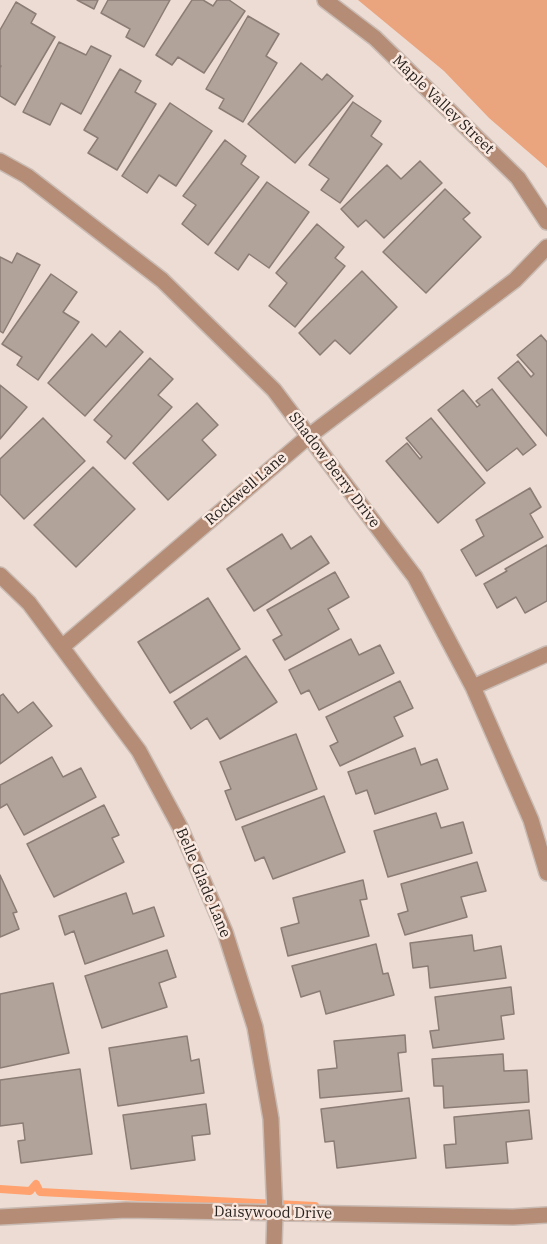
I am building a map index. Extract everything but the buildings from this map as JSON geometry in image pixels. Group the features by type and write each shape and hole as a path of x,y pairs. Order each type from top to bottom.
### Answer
{"street":[{"name":"Maple Valley Street","path":"326,0 375,38 518,178 547,222"},
{"name":"Shadow Berry Drive","path":"0,161 27,176 162,280 274,390 415,577 473,687 531,820 547,873"},
{"name":"Rockwell Lane","path":"62,647 309,436 515,280 547,247"},
{"name":"Belle Glade Lane","path":"0,575 29,603 140,751 180,827 225,932 255,1027 271,1119 275,1213 273,1244"},
{"path":"473,687 547,654"},
{"name":"Daisywood Drive","path":"0,1217 126,1210 513,1217 547,1215"}],"shaded area":[{"path":"358,0 547,0 547,168 489,118 444,71"}],"waterway":[{"path":"0,1189 30,1191 36,1184 40,1192 315,1206"}]}
